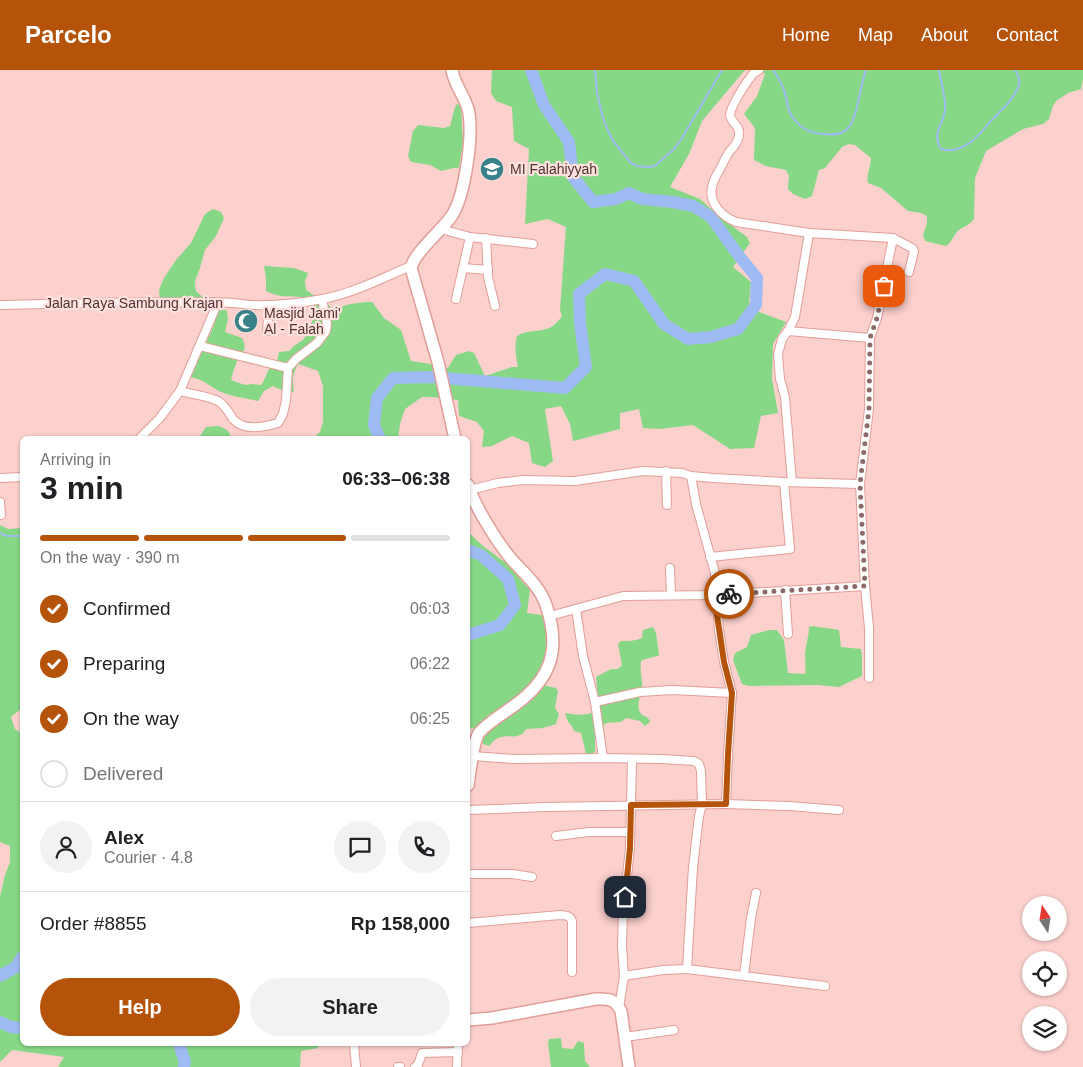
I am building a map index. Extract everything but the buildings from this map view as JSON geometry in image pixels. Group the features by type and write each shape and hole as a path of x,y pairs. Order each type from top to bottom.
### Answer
{"main road":[{"path":"452,70 454,80 466,102 470,121 470,139 460,198 451,216 418,254 411,266 438,362 454,436"},
{"path":"470,491 502,547 539,590 550,616 554,644 548,669 539,683 524,698 473,734 475,743 470,773"},
{"path":"470,1020 492,1018 596,999 612,1000 619,1008 629,1067"}],"street":[{"path":"759,70 750,78 731,110 730,117 738,129 739,138 724,161 712,187 711,194 718,209 728,219 736,222 809,233 893,238 914,251 909,272"},
{"path":"441,229 470,237 533,244"},
{"path":"710,557 790,549 785,397 780,379 778,354 782,339 795,317 809,233"},
{"path":"456,298 470,237"},
{"path":"486,238 490,290 495,306"},
{"path":"869,678 869,628 860,484 869,409 870,338 877,318 893,238"},
{"name":"Jalan Raya Sambung Krajan","path":"0,305 218,302 269,305 322,299 343,294 411,266"},
{"path":"463,268 488,270"},
{"path":"180,391 216,400 223,404 235,422 244,426 254,428 278,423 283,414 286,400 288,368 296,359 317,343 326,331 327,324 322,299"},
{"path":"142,436 159,419 180,391 218,302"},
{"path":"267,331 269,305"},
{"path":"788,331 870,338"},
{"path":"200,346 288,368"},
{"path":"470,487 523,480 575,481 643,471 666,471 691,476 788,482 860,484"},
{"path":"666,471 667,505"},
{"path":"691,476 696,504 714,573 717,615 732,693 726,804"},
{"path":"0,478 20,477"},
{"path":"0,502 1,515"},
{"path":"670,568 671,596"},
{"path":"550,616 623,596 671,596 865,586"},
{"path":"785,590 788,634"},
{"path":"576,609 583,656 595,702 603,758"},
{"path":"595,702 640,692 672,690 732,693"},
{"path":"473,756 513,759 662,759 696,762 699,764 702,804 693,868 687,968"},
{"path":"619,1008 624,976 622,946 623,913 630,848 632,759"},
{"path":"470,810 726,804 839,810"},
{"path":"556,836 589,832 630,832"},
{"path":"470,874 512,874 532,877"},
{"path":"744,975 756,894"},
{"path":"470,923 560,915 569,916 572,919 572,972"},
{"path":"624,976 687,968 825,986"},
{"path":"625,1037 674,1030"},
{"path":"354,1046 356,1067"},
{"path":"415,1067 418,1065 422,1053 458,1048 457,1067"}],"green space":[{"path":"492,70 745,70 702,121 689,154 670,187 700,199 747,237 750,243 733,267 751,282 749,302 759,312 786,322 773,344 772,379 778,413 761,416 754,448 730,449 693,425 660,429 643,428 639,409 620,413 620,429 573,441 570,424 561,406 545,409 553,461 545,467 532,463 529,443 512,436 492,446 482,447 484,431 477,422 459,416 458,400 422,397 405,409 398,436 315,436 320,432 323,422 323,386 318,371 298,364 293,378 294,392 281,390 273,386 264,391 258,401 224,393 190,377 220,308 227,311 228,319 225,332 242,338 245,346 231,380 245,385 261,385 271,366 277,361 279,352 289,351 304,339 315,315 308,298 282,296 266,291 264,266 294,268 308,273 305,281 306,290 329,305 333,311 351,304 372,302 384,318 401,330 411,361 448,368 456,355 469,351 474,353 485,376 512,367 518,367 515,348 517,336 525,332 549,328 562,317 560,310 566,227 548,219 525,224 529,149 514,141 512,107 496,101 491,93"},
{"path":"758,70 1083,70 1083,79 1081,89 1068,93 1056,101 1049,119 1043,124 1023,129 986,151 975,178 974,219 959,230 946,246 925,241 923,235 927,216 908,211 881,188 868,183 871,158 855,145 849,144 842,147 825,168 819,170 812,196 805,199 793,194 788,189 789,176 786,170 766,166 754,160 755,128 744,114 757,96 765,74"},
{"path":"457,104 461,107 463,142 459,168 441,171 430,165 411,162 408,156 413,131 418,125 444,128 450,126"},
{"path":"213,209 221,212 224,218 216,236 205,250 195,281 196,291 205,298 204,305 189,308 161,306 159,290 164,278 191,243 205,214"},
{"path":"218,426 227,430 230,436 200,436 206,427"},
{"path":"0,525 8,529 20,528 20,710 11,717 15,729 20,733 20,1046 318,1046 318,1048 301,1051 300,1067 58,1067 64,1057 12,1050 0,1062 0,897 10,862 10,846 0,842"},
{"path":"470,534 506,563 530,590 527,613 542,615 548,638 544,663 538,678 547,686 556,688 558,691 555,708 559,714 556,724 543,728 526,729 523,733 516,736 503,736 489,746 483,744 478,729 470,728"},
{"path":"653,627 656,633 659,655 641,661 642,686 638,706 641,714 648,718 650,722 645,726 640,721 626,718 621,722 606,723 595,734 595,751 593,754 586,754 581,733 574,731 565,713 587,714 599,709 596,677 611,669 618,669 622,665 618,644 621,641 642,638 643,630"},
{"path":"809,627 839,630 841,647 861,649 862,676 839,687 818,685 749,686 742,684 733,660 735,653 747,647 751,635 770,630 777,630 784,640 788,673 805,674 805,650"},
{"path":"561,1038 562,1048 573,1049 578,1041 584,1043 585,1061 590,1067 551,1067 549,1039"}],"waterway":[{"path":"379,436 374,425 377,398 393,378 432,377 565,388 586,367 580,323 579,294 605,274 634,281 664,324 688,339 711,337 738,329 756,305 757,278 711,217 693,206 642,199 629,193 616,199 593,202 573,177 569,142 544,105 531,70"},
{"path":"595,70 597,93 603,118 614,142 631,163 637,166 649,167 655,166 675,148 722,70"},
{"path":"773,70 783,87 790,114 803,128 829,134 843,132 851,123 857,109 866,70"},
{"path":"939,70 944,92 945,112 937,138 941,149 949,150 963,147 975,139 1010,100 1019,85 1015,70"},
{"path":"0,533 7,536 20,536"},
{"path":"470,551 481,555 508,579 515,605 500,625 470,634"},
{"path":"0,976 16,967 20,960"},
{"path":"0,1022 11,1027 20,1028"},
{"path":"180,1046 185,1062 184,1067"}],"way so far":[{"path":"729,594 865,586 860,484 869,409 870,338 877,318 884,286"}],"place":[{"name":"MI Falahiyyah","path":"492,169"},
{"name":"Masjid Jami' Al - Falah","path":"246,321"}],"route":[{"path":"625,897 630,848 631,805 726,804 732,693 724,662 716,594 729,594"}]}
